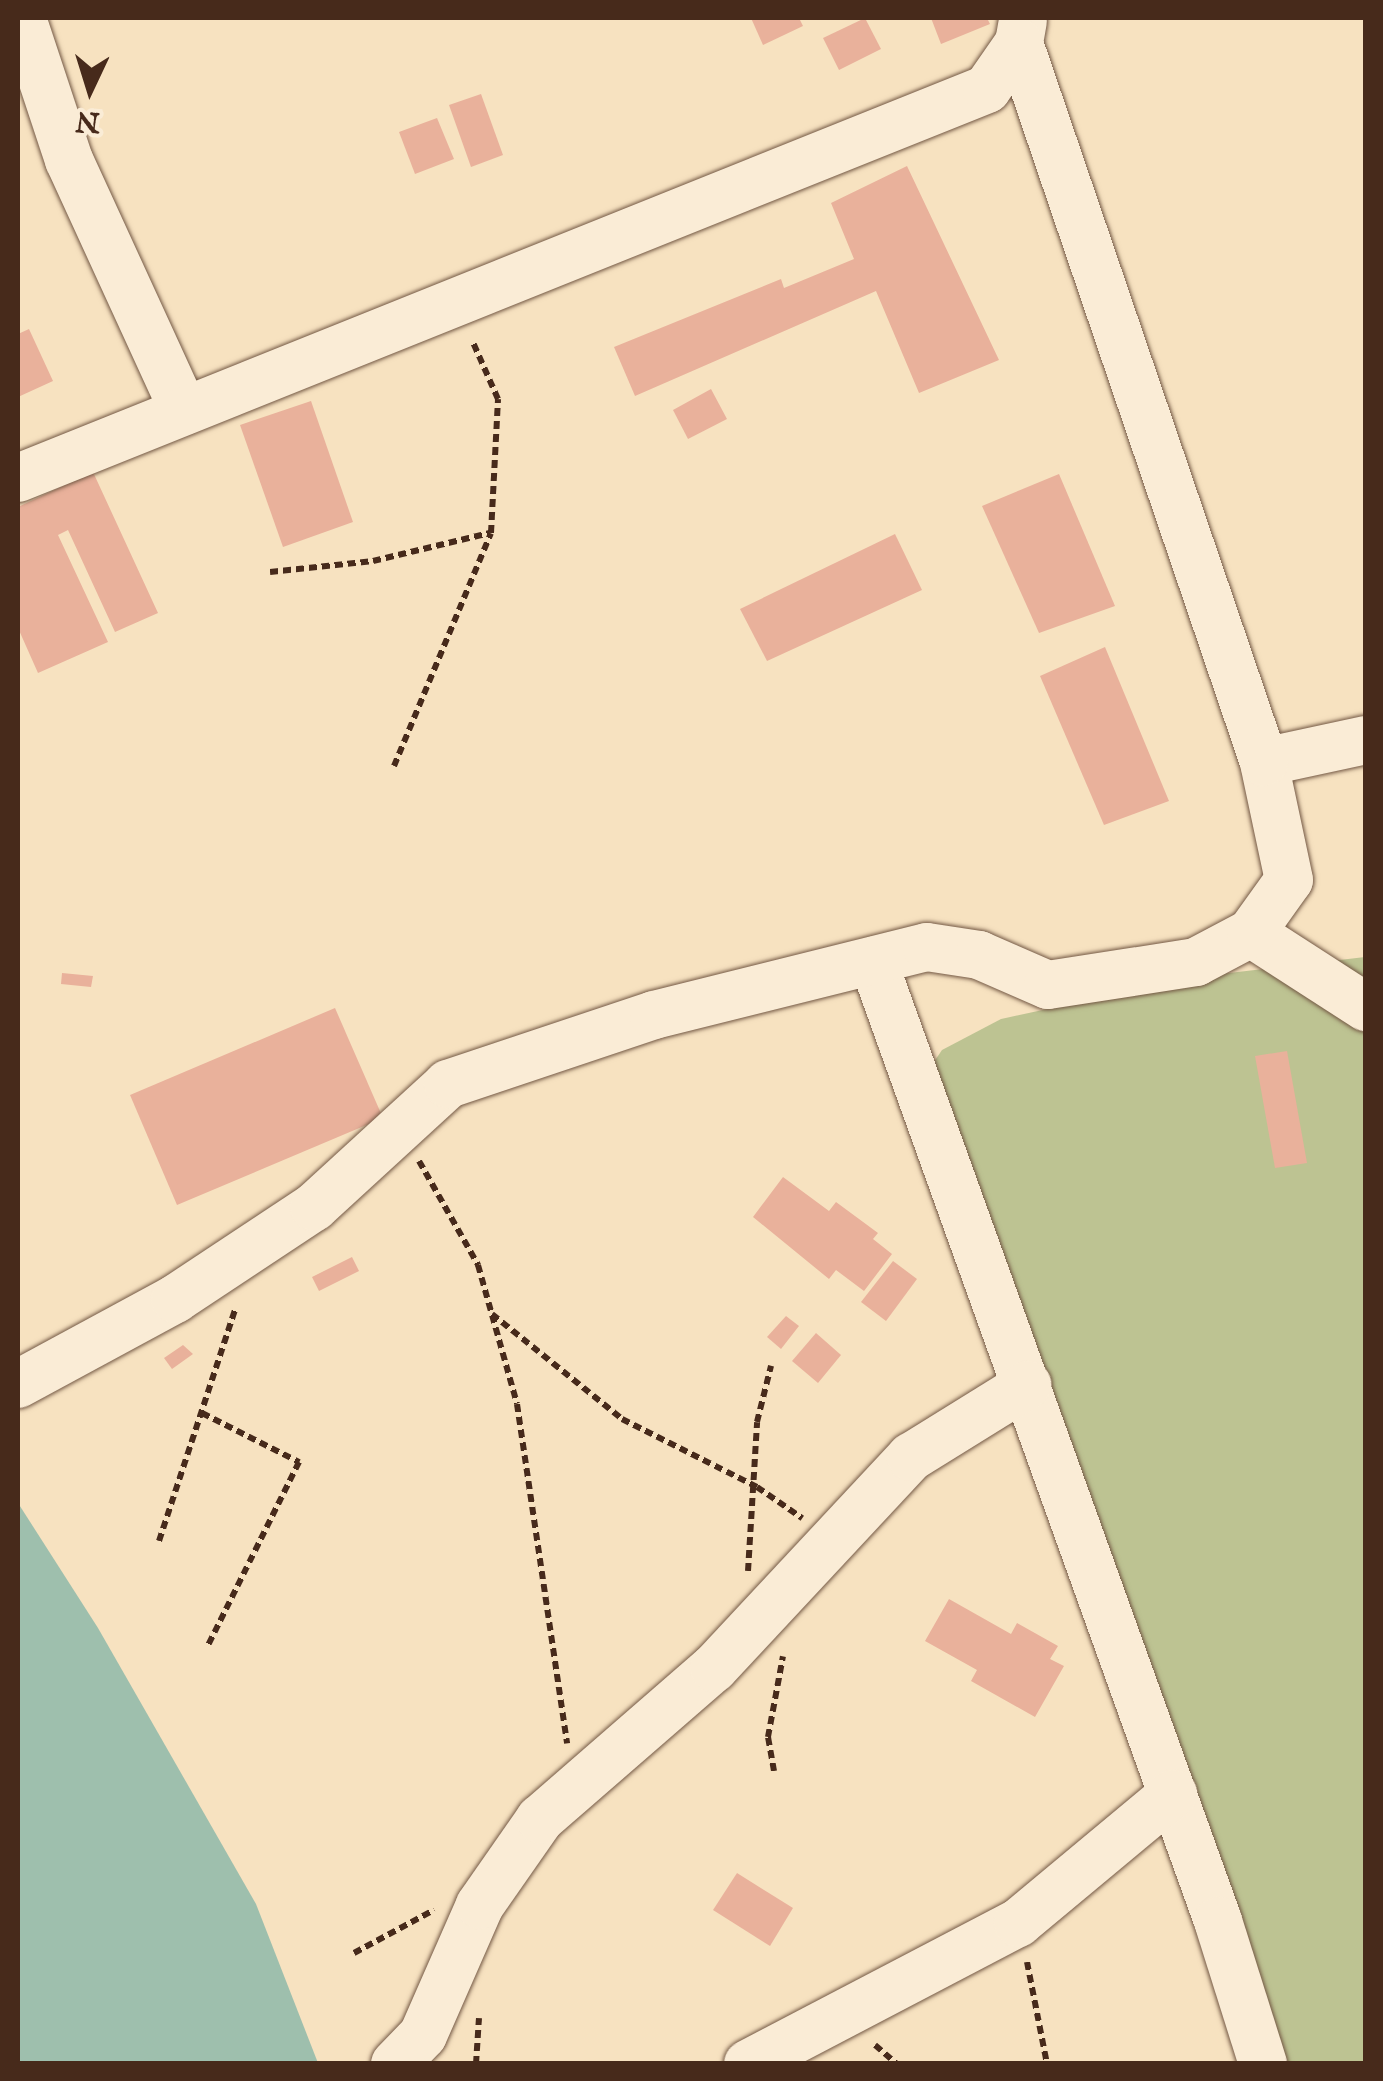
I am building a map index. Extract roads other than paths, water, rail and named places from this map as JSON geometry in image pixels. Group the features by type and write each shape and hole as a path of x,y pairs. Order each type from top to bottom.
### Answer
{"street":[{"path":"22,18 69,160 184,411"},
{"path":"18,478 987,89 1022,30"},
{"path":"18,1384 176,1299 314,1207 448,1084 654,1015 926,948 961,952 1048,985 1196,962 1251,933 1289,880 1264,762 1022,30"},
{"path":"1264,762 1366,740"},
{"path":"1251,933 1366,1007"},
{"path":"873,960 1173,1794 1263,2064"},
{"path":"395,2064 424,2035 480,1905 540,1818 714,1668 767,1636 835,1542 911,1457 1027,1384"},
{"path":"748,2064 1018,1924 1173,1794"}]}
